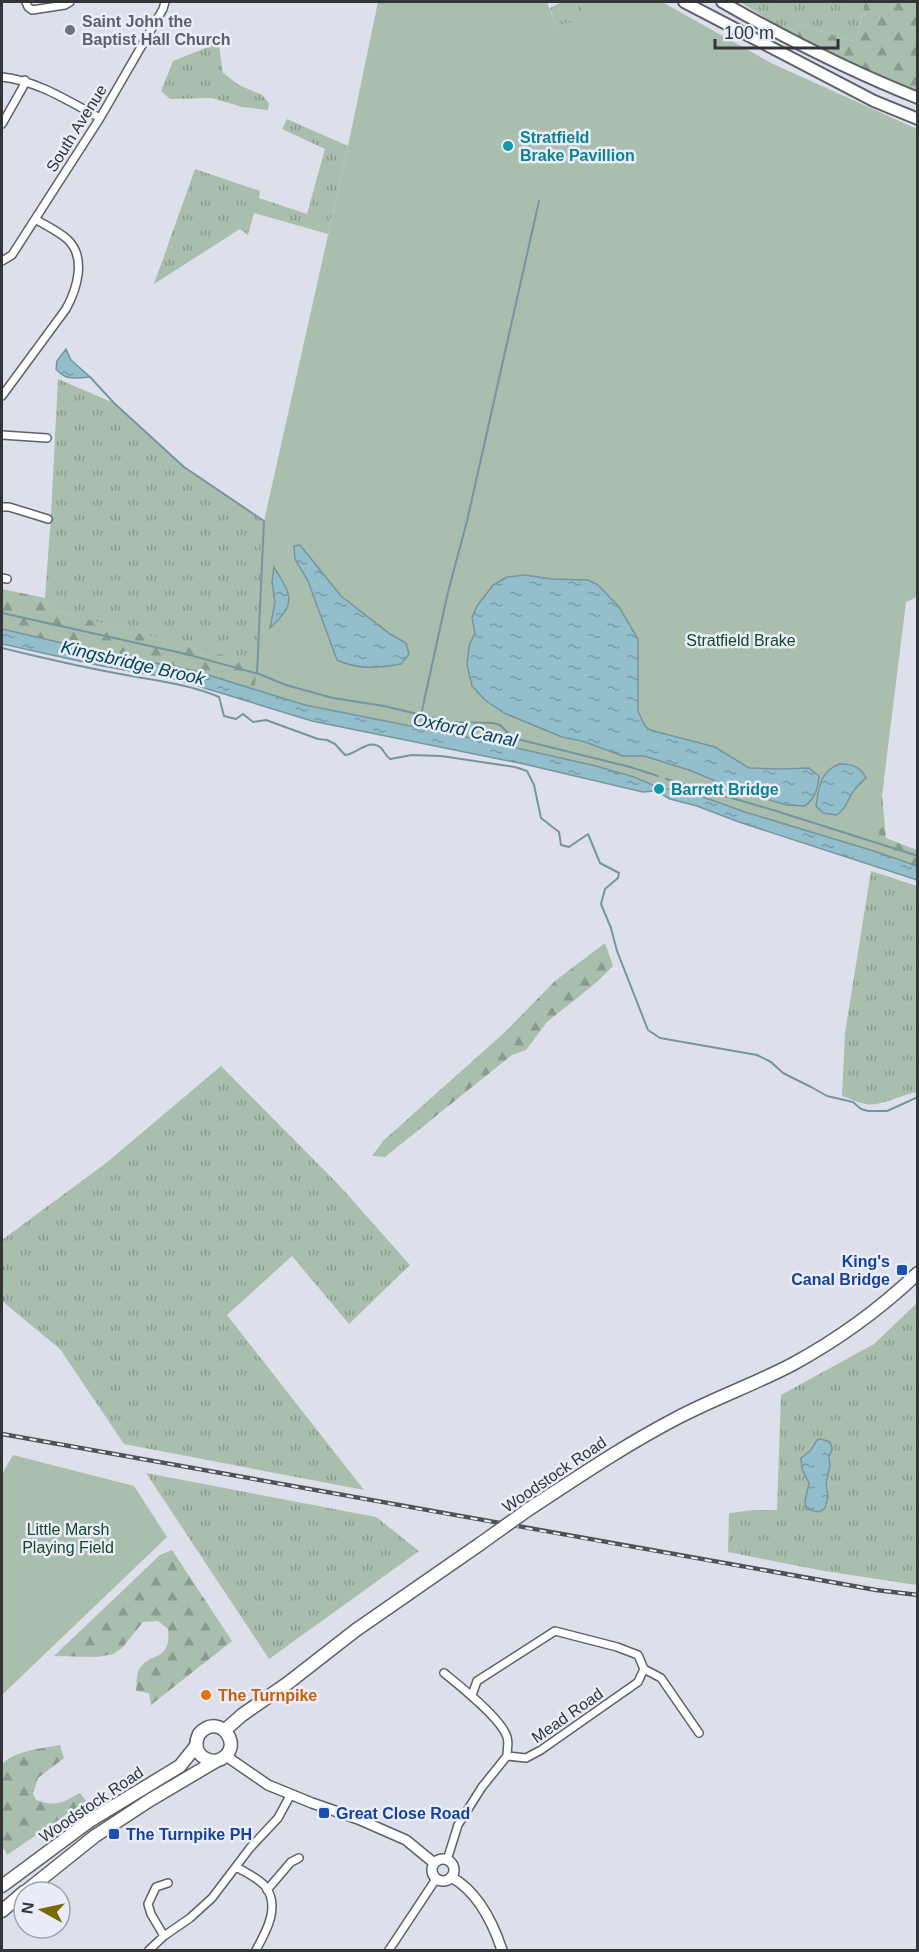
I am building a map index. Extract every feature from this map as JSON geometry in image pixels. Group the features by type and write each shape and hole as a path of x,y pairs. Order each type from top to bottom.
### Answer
{"highway":[{"name":"Woodstock Road","path":"225,1730 356,1630 588,1469 638,1439 791,1365 828,1344 894,1296 918,1273"},
{"path":"216,1727 225,1730 231,1741 231,1746 221,1759 205,1760 196,1746 197,1738 205,1728 216,1727"},
{"name":"Woodstock Road","path":"2,1886 91,1820 180,1766 196,1746"},
{"name":"Woodstock Road","path":"39,1880 95,1836 150,1800 221,1759"}],"main road":[{"path":"684,2 874,101 918,118"},
{"path":"722,2 775,32 878,82 918,98"}],"street":[{"path":"26,2 27,7 32,10 70,2"},
{"name":"South Avenue","path":"2,261 12,255 100,118 165,2"},
{"path":"2,77 25,80 100,118"},
{"path":"2,124 25,80"},
{"path":"2,396 66,309 73,298 77,284 78,261 74,249 67,239 35,219"},
{"path":"2,435 47,438"},
{"path":"2,507 48,519"},
{"path":"472,1695 477,1681 555,1631 617,1647 638,1655 644,1669 661,1678 699,1733"},
{"name":"Mead Road","path":"507,1756 526,1758 541,1750 638,1682 644,1669"},
{"path":"444,1673 472,1695 503,1728 508,1742 507,1756 482,1787 458,1826 447,1860"},
{"path":"221,1759 268,1785 406,1840 434,1863"},
{"path":"149,1950 204,1906 250,1848 278,1818 291,1794"},
{"path":"267,1890 291,1862 299,1858"},
{"path":"441,1859 447,1860 454,1868 451,1877 443,1881 436,1879 432,1871 434,1863 441,1859"},
{"path":"237,1867 258,1880 267,1890 272,1907 268,1928 256,1950"},
{"path":"451,1877 460,1881 473,1894 493,1928 502,1950"},
{"path":"389,1950 436,1879"},
{"path":"164,1936 149,1911 148,1904 155,1885 168,1883"}],"green space":[{"name":"Stratfield Brake","path":"378,2 547,2 556,25 579,21 583,2 662,2 771,63 917,129 917,597 906,602 877,852 745,812 692,793 654,787 634,777 596,766 481,740 305,705 255,689 264,521"},
{"path":"562,2 662,2 690,18 422,709 51,610 45,598 58,379 114,403 184,467 264,521 579,22 556,25 550,8"},
{"path":"740,2 865,2 856,42 798,24 791,34"},
{"path":"865,2 917,2 917,93 823,51 791,34 798,24 856,42"},
{"path":"213,39 218,39 223,73 239,85 262,95 269,103 268,110 242,107 212,98 170,99 161,91 173,61 208,47"},
{"path":"287,119 348,146 328,234 254,213 248,235 240,229 154,284 195,169 260,191 259,198 307,214 325,149 282,129"},
{"path":"2,589 45,598 51,610 257,664 884,781 882,795 886,838 917,850 917,866 745,812 433,730 305,705 194,671 2,629"},
{"path":"871,871 917,886 918,1092 871,1104 842,1096 845,1033"},
{"path":"605,943 613,966 597,982 547,1022 526,1050 512,1055 385,1157 372,1156 384,1140 504,1033 555,981"},
{"path":"221,1066 338,1184 410,1265 349,1324 292,1256 227,1315 364,1490 124,1444 60,1349 2,1301 2,1240 106,1163"},
{"path":"917,1303 917,1585 824,1571 728,1552 729,1513 777,1510 781,1395 874,1344","holes":["813,1444 832,1448 826,1483 828,1489 819,1512 806,1508 805,1501 809,1484 804,1456"]},
{"name":"Little Marsh Playing Field","path":"13,1455 134,1486 167,1537 2,1695 2,1474"},
{"path":"146,1473 376,1517 419,1551 269,1659"},
{"path":"172,1550 232,1641 151,1705 149,1693 136,1691 137,1679 142,1665 163,1652 166,1647 168,1629 158,1621 143,1622 122,1648 113,1654 97,1657 54,1656 160,1555"},
{"path":"60,1745 64,1758 38,1778 33,1794 36,1800 54,1803 80,1793 86,1801 7,1855 2,1845 2,1765 6,1760 20,1753"}],"water":[{"path":"66,349 71,360 90,377 67,377 56,369 57,361"},
{"path":"300,545 341,596 390,634 406,643 409,654 401,664 368,667 337,660 308,581 295,559 294,546"},
{"path":"274,567 285,586 289,599 285,612 270,628 275,602 272,582"},
{"path":"525,575 551,579 588,580 598,585 619,607 638,639 638,711 645,726 650,730 715,747 749,768 809,768 819,776 817,789 811,800 805,806 787,805 742,792 689,770 644,756 623,756 582,741 562,737 504,713 485,700 472,686 467,665 469,646 475,633 472,618 477,606 493,585 507,577"},
{"path":"2,629 195,671 305,705 481,740 596,766 634,777 662,789 692,793 917,866 917,880 670,799 654,791 643,792 524,764 312,721 175,679 2,644"},
{"path":"839,764 855,766 866,778 855,789 837,815 823,813 816,806 820,786 828,771"},
{"path":"817,1440 830,1442 832,1448 826,1483 828,1497 825,1508 819,1512 806,1509 805,1501 809,1483 802,1469 801,1458 810,1451"}],"waterway":[{"name":"Oxford Canal","path":"421,715 539,201"},
{"path":"90,377 114,403 184,467 264,521 257,673"},
{"name":"Oxford Canal","path":"2,613 186,654 333,698 384,706 451,722 493,723 500,725 513,738 658,776"},
{"name":"Kingsbridge Brook","path":"2,648 207,692 219,697 224,716 236,719 243,714 253,722 266,720 318,739 327,740 335,744 345,755 372,744 381,748 390,759 412,755 441,756 515,767 527,771 534,785 541,818 559,832 561,845 569,847 588,834 600,863 619,873 618,878 605,889 601,904 648,1030 660,1038 757,1055 771,1062 783,1073 827,1096 853,1102 861,1109 868,1111 887,1111 918,1097"},
{"path":"666,779 918,856"}],"railway":[{"path":"2,1434 767,1571 918,1595"}],"place":[{"name":"Saint John the Baptist Hall Church","path":"70,30"},
{"name":"Stratfield Brake Pavillion","path":"508,146"},
{"name":"Barrett Bridge","path":"659,789"},
{"name":"King's Canal Bridge","path":"902,1270"},
{"name":"The Turnpike","path":"206,1695"},
{"name":"Great Close Road","path":"324,1813"},
{"name":"The Turnpike PH","path":"114,1834"}]}
